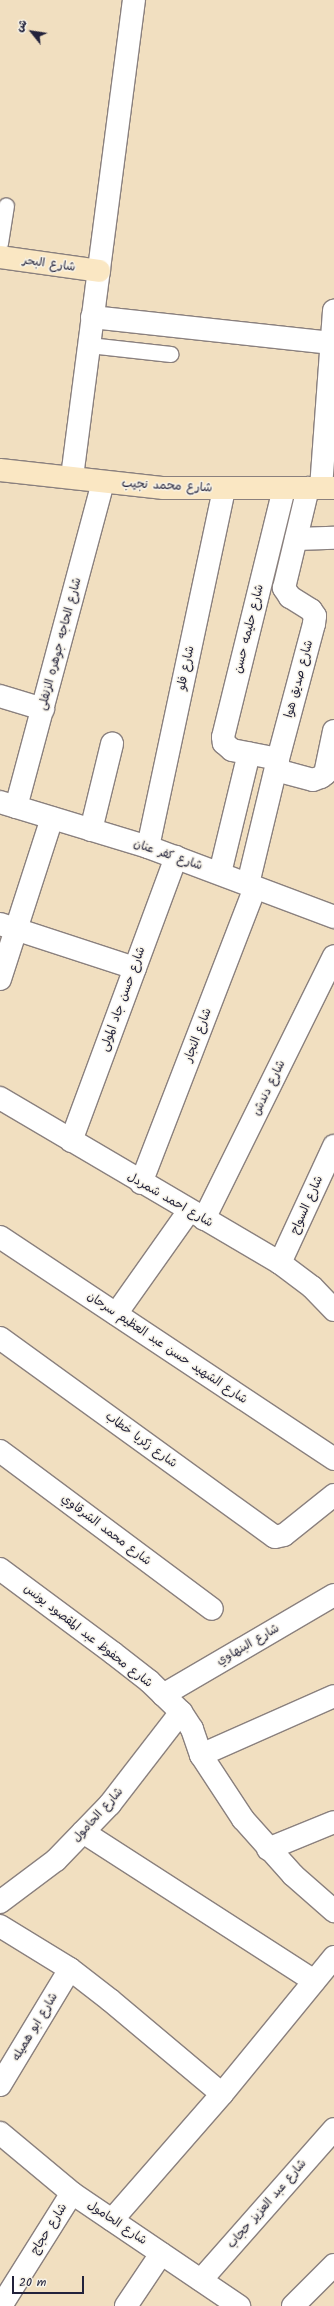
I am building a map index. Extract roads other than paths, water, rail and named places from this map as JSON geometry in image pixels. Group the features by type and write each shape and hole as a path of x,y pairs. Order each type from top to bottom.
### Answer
{"street":[{"path":"72,477 134,0"},
{"name":"شارع البحر","path":"0,257 99,271"},
{"name":"شارع صديق هوا","path":"252,886 277,764 315,616 311,610 290,597 284,588 296,539 321,488 334,310"},
{"path":"92,317 332,343"},
{"name":"شارع محمد نجيب","path":"0,470 164,488 321,488"},
{"name":"شارع الحاجه جوهره الزنفلى","path":"8,804 43,709 103,482"},
{"name":"شارع فلو","path":"148,847 224,488"},
{"name":"شارع حليمه حسن","path":"284,488 223,737 224,743 232,750 249,753 313,780 321,778 325,774 334,731"},
{"path":"296,539 334,538"},
{"path":"0,696 43,709"},
{"path":"91,830 112,744"},
{"path":"220,873 249,753"},
{"name":"شارع كفر عنان","path":"8,804 148,847 334,917"},
{"path":"0,979 8,926 52,818"},
{"name":"شارع حسن جاد المولى","path":"71,1141 176,857"},
{"name":"شارع النجار","path":"141,1183 252,886"},
{"path":"8,926 135,968"},
{"name":"شارع دندش","path":"116,1314 197,1215 334,956"},
{"name":"شارع احمد شمردل","path":"0,1098 141,1183 280,1264 312,1287 334,1310"},
{"name":"شارع السواح","path":"280,1264 334,1146"},
{"name":"شارع الشهيد حسن عبد العظيم سرحان","path":"0,1238 334,1459"},
{"name":"شارع زكريا خطاب","path":"0,1338 275,1536 284,1534 334,1496"},
{"name":"شارع محمد الشرقاوي","path":"0,1450 212,1609"},
{"name":"شارع محفوظ عبد المقصود يونس","path":"0,1569 113,1652 181,1712 192,1729 201,1755 230,1800 268,1849 293,1875 334,1911"},
{"name":"شارع البنهاوي","path":"163,1695 334,1595"},
{"path":"201,1755 334,1696"},
{"name":"شارع الحامول","path":"0,1902 56,1860 110,1804 181,1712"},
{"path":"268,1849 334,1822"},
{"path":"83,1832 314,1982"},
{"path":"0,1926 70,1969 110,2000 222,2094"},
{"path":"112,2220 222,2094 334,1957"},
{"name":"شارع ابو هميله","path":"0,2085 70,1969"},
{"name":"شارع عبد العزيز حجاب","path":"201,2280 334,2129"},
{"name":"شارع الحامول","path":"0,2133 72,2193 238,2306"},
{"name":"شارع حجاج","path":"0,2306 72,2193"},
{"path":"126,2306 161,2254"},
{"path":"293,2306 331,2273"}],"lane":[{"path":"0,243 6,205"},
{"path":"89,345 171,354"}]}
